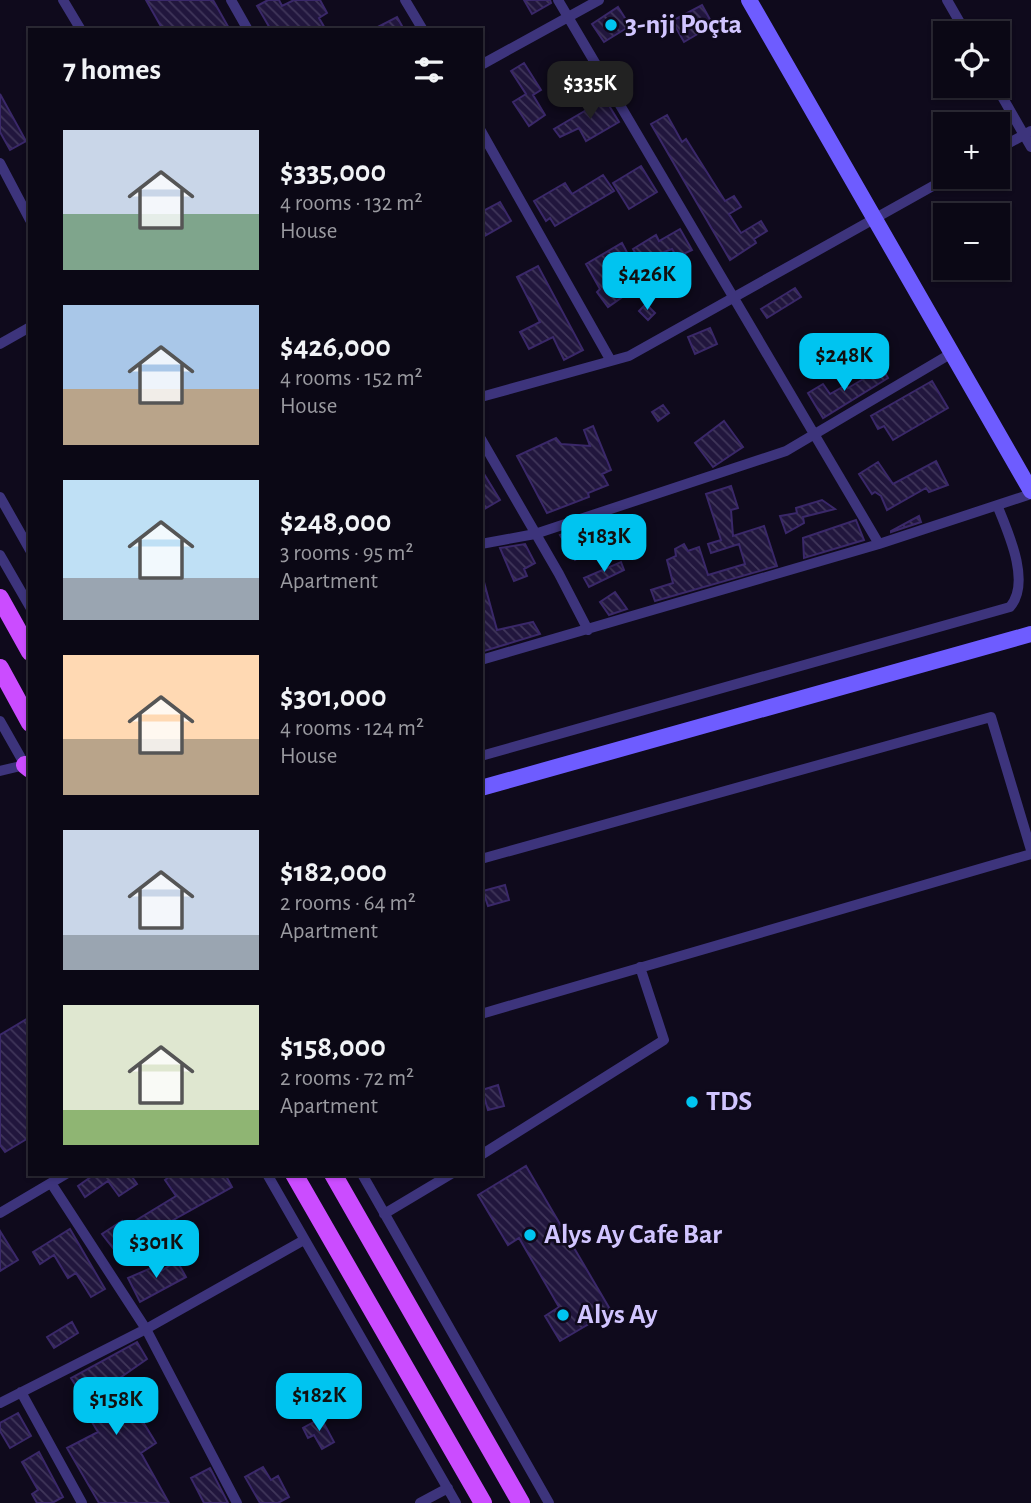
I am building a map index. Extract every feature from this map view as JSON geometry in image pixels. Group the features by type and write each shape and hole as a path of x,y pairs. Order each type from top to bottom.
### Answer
{"main road":[{"path":"4,605 28,627"},
{"path":"4,605 28,648"},
{"path":"0,668 28,719"},
{"path":"295,1176 483,1503"},
{"path":"334,1176 521,1503"},
{"path":"346,1176 348,1202"}],"street":[{"path":"63,0 79,28"},
{"path":"230,0 247,28"},
{"path":"405,0 421,28"},
{"path":"558,0 879,544"},
{"path":"483,64 599,0"},
{"path":"483,659 879,544 1031,493 749,0"},
{"path":"947,0 959,21"},
{"path":"1004,98 1027,133 1031,148"},
{"path":"1010,142 1027,133"},
{"path":"483,135 611,361"},
{"path":"0,163 28,216"},
{"path":"483,396 629,356 933,185"},
{"path":"0,344 28,328"},
{"path":"483,544 535,534 786,451 814,437 952,353"},
{"path":"483,443 588,630"},
{"path":"0,497 28,546"},
{"path":"483,755 1010,607 1020,599 1024,590 1024,567 997,505"},
{"path":"0,555 28,604"},
{"path":"483,787 1031,634"},
{"path":"483,858 991,717 1031,852 483,1013"},
{"path":"0,721 27,767 0,771"},
{"path":"483,1154 663,1040 640,967"},
{"path":"0,1213 63,1176"},
{"path":"268,1176 456,1503"},
{"path":"363,1176 549,1503"},
{"path":"384,1214 448,1176"},
{"path":"51,1183 146,1329 237,1503"},
{"path":"0,1403 146,1329 304,1240"},
{"path":"21,1392 82,1503"},
{"path":"420,1503 448,1488"}],"building":[{"path":"146,0 213,0 229,28 162,28"},
{"path":"268,0 279,0 282,6 294,0 320,0 327,13 319,18 325,28 270,28 257,6"},
{"path":"524,0 550,0 551,3 532,14"},
{"path":"702,5 713,25 684,42 672,21"},
{"name":"3-nji Poçta","path":"618,7 630,26 604,42 592,24"},
{"path":"397,17 402,26 399,28 376,28"},
{"path":"524,63 541,90 533,95 545,115 529,126 513,102 526,94 511,71"},
{"path":"0,94 26,141 10,150 0,132"},
{"path":"605,99 619,122 586,141 579,128 560,137 554,129"},
{"path":"667,115 682,142 686,139 725,201 734,196 741,207 729,214 741,233 761,221 767,231 754,239 756,243 730,260 651,124"},
{"path":"641,166 657,192 629,209 613,183"},
{"path":"603,175 614,191 555,226 550,218 546,221 534,201 565,183 572,194"},
{"path":"500,202 511,221 483,237 483,211"},
{"path":"680,229 692,250 677,257 672,249 640,261 633,249 656,235 659,241"},
{"path":"622,243 631,260 604,276 621,298 608,307 597,292 600,289 586,264"},
{"path":"538,266 583,350 564,360 553,337 529,349 520,332 540,322 517,277"},
{"path":"795,288 801,297 767,318 761,309"},
{"path":"646,304 655,313 648,320 639,311"},
{"path":"710,328 717,344 695,354 688,337"},
{"path":"882,368 888,378 823,418 808,393 823,384 830,394 846,385 848,388"},
{"path":"932,381 948,408 893,440 884,426 878,429 871,416"},
{"path":"663,405 669,413 658,421 652,412"},
{"path":"724,421 743,447 713,467 695,443"},
{"path":"593,426 611,470 602,474 608,485 588,493 589,497 547,513 517,456 556,438 561,444 590,446 584,430"},
{"path":"936,461 948,485 929,492 926,488 887,510 881,496 875,492 872,494 859,474 878,462 893,484"},
{"path":"483,472 500,500 483,510"},
{"path":"731,486 738,508 731,510 733,536 764,526 777,566 655,601 651,590 673,583 667,560 676,556 675,549 684,544 688,551 699,547 708,575 745,564 739,544 711,553 708,544 721,540 706,494"},
{"path":"822,500 835,509 803,517 804,523 786,533 780,516 797,513 796,508"},
{"path":"919,516 921,522 891,532 891,531"},
{"path":"856,520 864,540 804,558 803,538"},
{"path":"583,527 595,548 575,560 560,535"},
{"path":"525,544 535,563 524,569 527,576 514,581 500,548"},
{"path":"621,562 624,570 589,587 584,578"},
{"path":"483,582 497,630 533,622 540,634 483,651"},
{"path":"615,592 627,609 609,615 600,602"},
{"path":"505,885 509,900 488,906 483,891"},
{"path":"28,1018 28,1138 5,1152 0,1145 0,1035"},
{"path":"498,1085 504,1106 488,1110 483,1090"},
{"path":"526,1166 611,1311 560,1341 545,1316 559,1307 519,1238 508,1245 478,1195"},
{"path":"92,1176 131,1176 137,1184 119,1196 108,1181 85,1197 78,1186"},
{"path":"170,1176 226,1176 232,1187 116,1252 102,1234 122,1221 125,1227 176,1196 165,1180"},
{"path":"70,1229 105,1289 91,1297 76,1273 68,1278 54,1255 40,1264 33,1252"},
{"path":"0,1231 18,1260 0,1271"},
{"path":"177,1261 186,1277 140,1302 128,1278 158,1265 161,1271"},
{"path":"72,1322 78,1333 54,1348 47,1337"},
{"path":"137,1342 147,1359 117,1380 156,1443 141,1453 169,1503 99,1503 67,1448 98,1432 87,1414 100,1407 86,1381 76,1386 71,1378"},
{"path":"18,1413 31,1436 10,1448 0,1431 0,1423"},
{"path":"321,1418 334,1442 322,1449 314,1435 308,1438 303,1428"},
{"path":"39,1452 63,1497 52,1503 37,1503 32,1494 38,1490 22,1462"},
{"path":"263,1467 271,1480 278,1476 289,1497 278,1503 260,1503 245,1477"},
{"path":"210,1468 228,1503 204,1503 191,1478"}],"place":[{"name":"3-nji Poçta","path":"611,25"},
{"name":"TDS","path":"692,1102"},
{"name":"Alys Ay Cafe Bar","path":"530,1235"},
{"name":"Alys Ay","path":"563,1315"}]}
